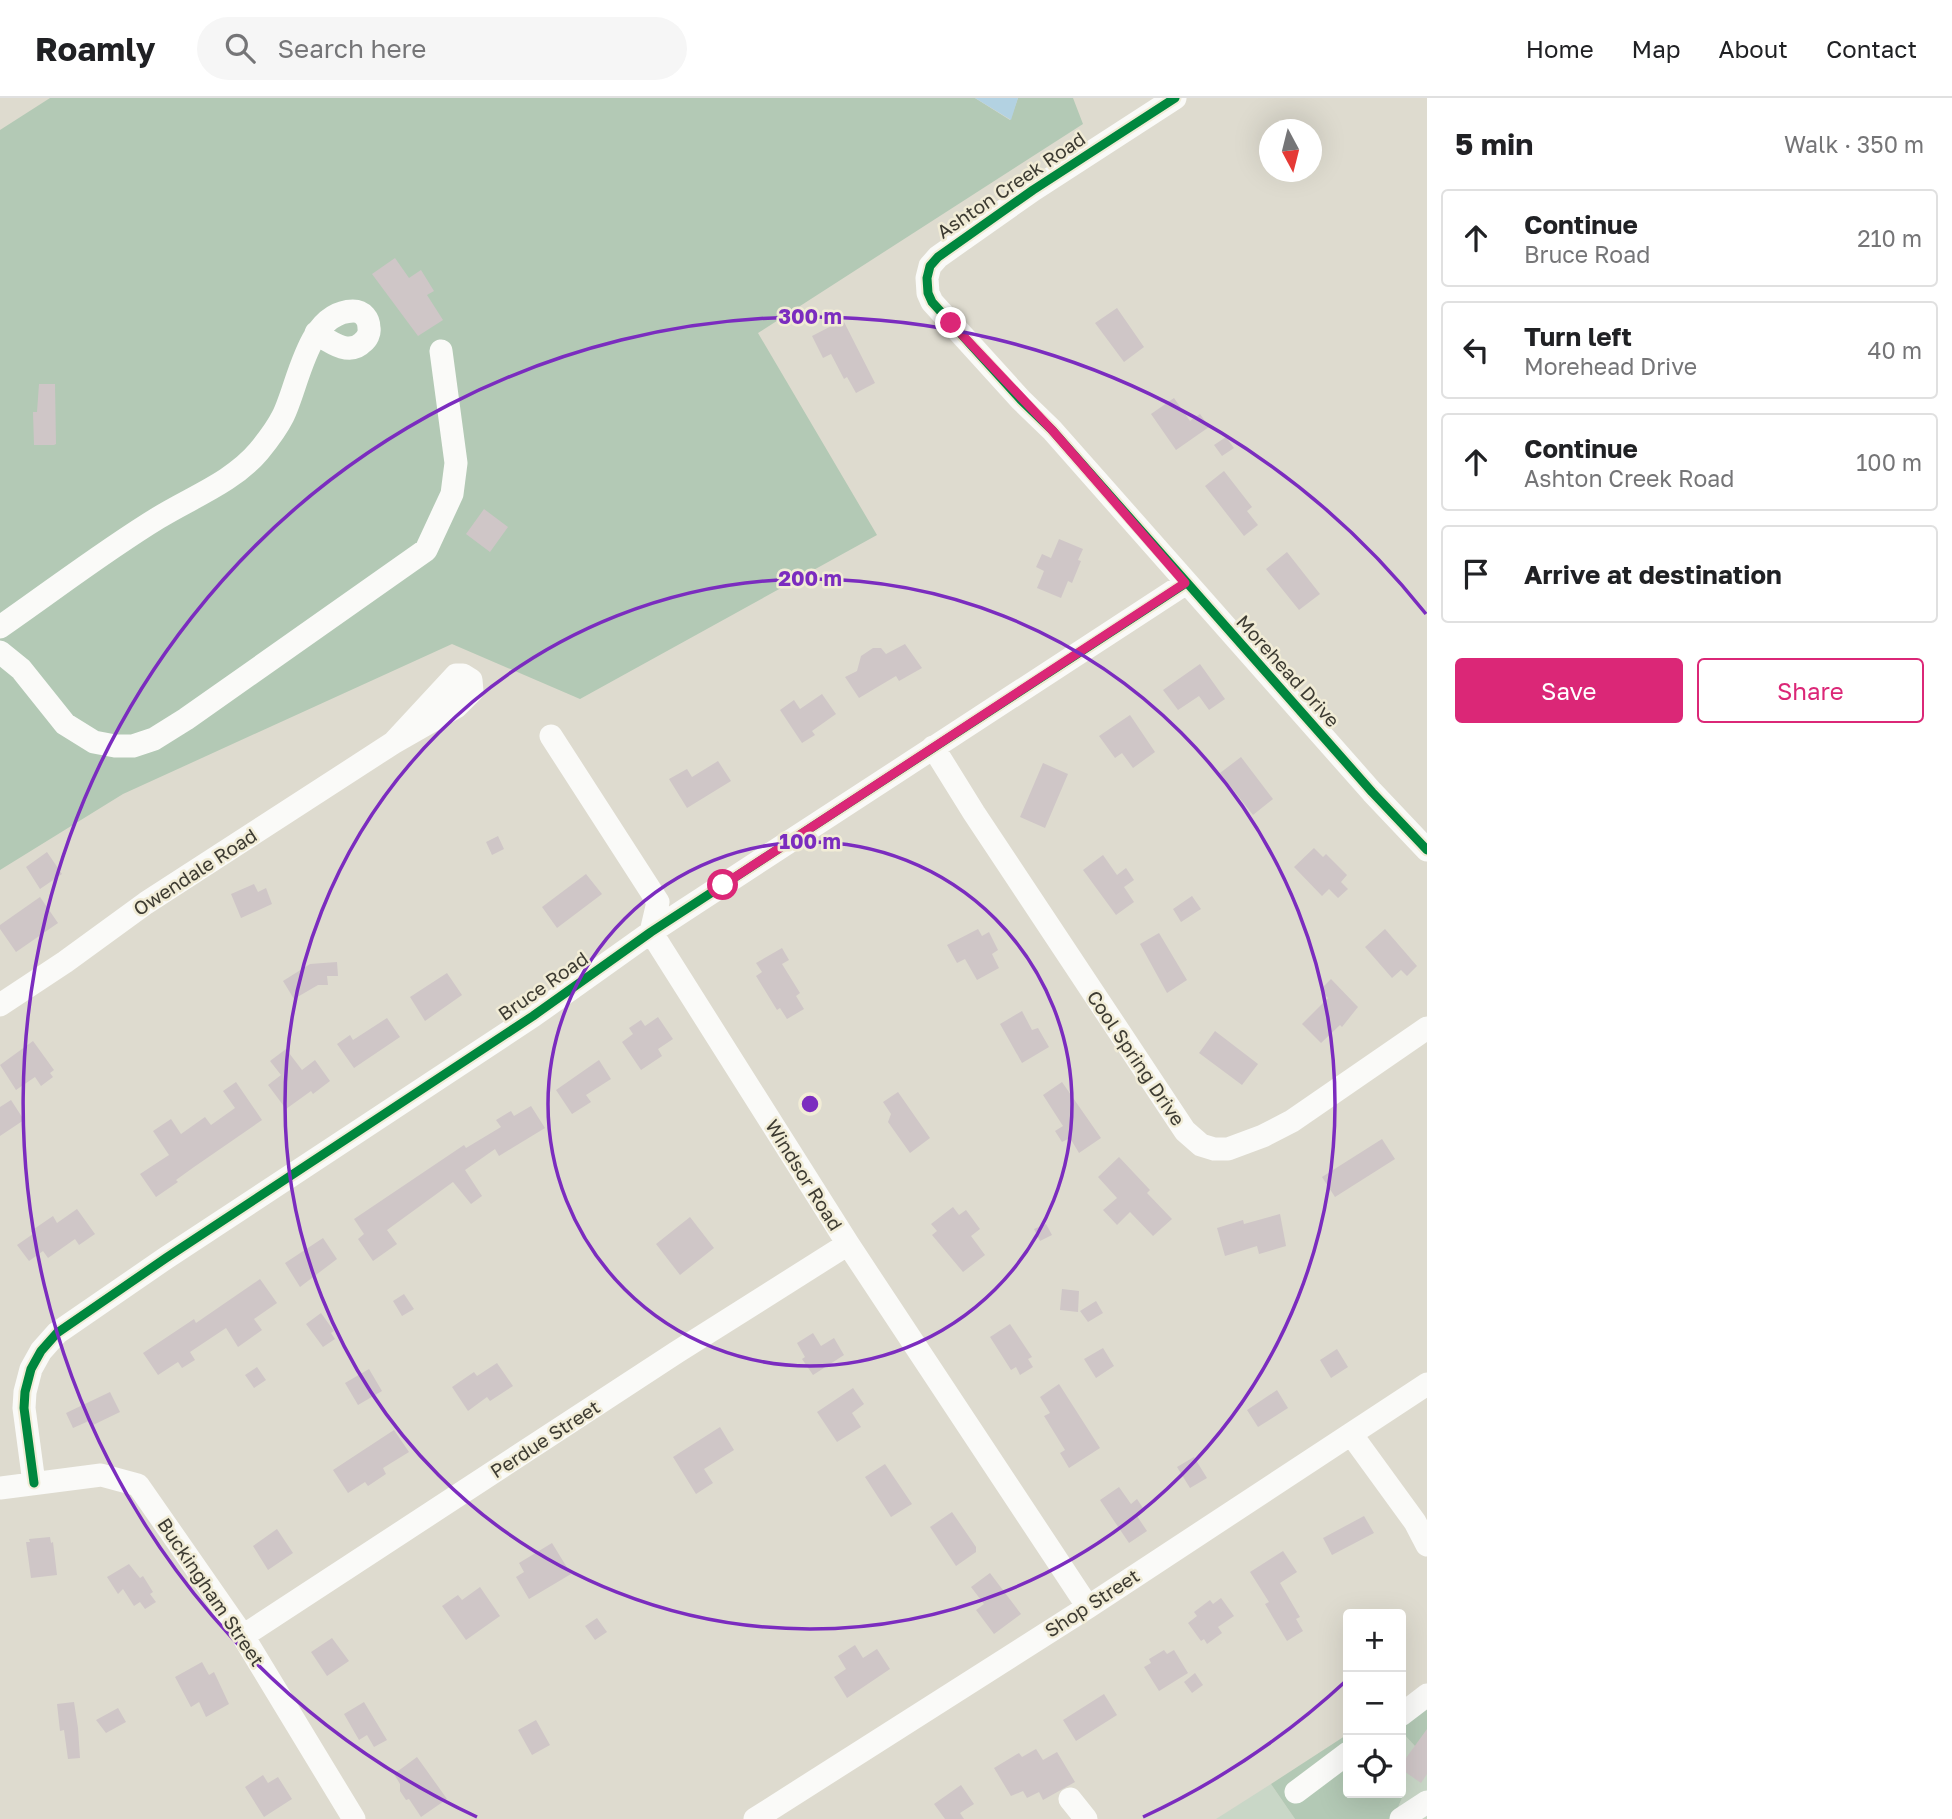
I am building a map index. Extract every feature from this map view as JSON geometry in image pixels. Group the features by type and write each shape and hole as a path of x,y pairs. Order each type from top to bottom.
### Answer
{"street":[{"name":"Ashton Creek Road","path":"1125,513 1052,430 932,302 927,278 930,266 938,257 1033,190 1175,98"},
{"path":"0,627 157,519 241,469 270,438 283,416 316,334"},
{"path":"0,652 21,669 65,724 94,742 133,746 154,739 186,719 426,550 452,494 456,463 441,351"},
{"name":"Morehead Drive","path":"1125,513 1371,792 1427,850"},
{"name":"Bruce Road","path":"34,1483 24,1408 25,1392 31,1369 41,1351 57,1333 533,1016 651,932 1185,583"},
{"path":"551,736 658,902 651,932"},
{"name":"Owendale Road","path":"0,1005 65,962 146,902 393,743"},
{"name":"Cool Spring Drive","path":"933,747 1126,1045 1185,1131 1201,1145 1228,1149 1263,1136 1292,1121 1427,1028"},
{"name":"Windsor Road","path":"651,932 848,1244 1088,1607"},
{"name":"Perdue Street","path":"243,1636 677,1352 848,1244"},
{"name":"Shop Street","path":"755,1819 1088,1607 1427,1384"},
{"path":"1351,1434 1415,1522 1427,1545"},
{"name":"Buckingham Street","path":"0,1488 101,1475 138,1485 243,1636 354,1819"},
{"path":"1406,1711 1427,1695"},
{"path":"1296,1792 1343,1758"},
{"path":"1070,1799 1086,1819"},
{"path":"1401,1819 1427,1802"}],"green space":[{"path":"50,98 975,98 1010,120 1018,98 1073,98 1083,124 758,333 877,535 580,699 452,644 123,794 0,870 0,130"},
{"path":"1427,1684 1427,1759 1406,1736 1406,1698"},
{"path":"1406,1736 1427,1759 1427,1819 1393,1819 1402,1798 1406,1798"},
{"path":"1343,1737 1343,1798 1402,1798 1393,1819 1295,1819 1271,1784"},
{"path":"1271,1784 1295,1819 1216,1819"}],"water":[{"path":"975,98 1018,98 1011,120"}],"building":[{"path":"395,258 409,278 421,270 434,291 427,295 443,320 418,336 372,274"},
{"path":"1117,308 1144,347 1124,362 1095,323"},
{"path":"843,320 875,383 856,393 847,377 844,379 831,354 823,358 812,336"},
{"path":"39,384 55,384 54,445 34,445 33,412 37,412"},
{"path":"1174,398 1190,421 1200,414 1209,427 1176,450 1151,414"},
{"path":"1226,437 1234,448 1222,456 1214,445"},
{"path":"1224,471 1252,507 1247,511 1258,525 1244,536 1205,486"},
{"path":"484,509 508,527 490,552 466,534"},
{"path":"1059,539 1083,549 1072,583 1068,581 1061,598 1037,588 1044,571 1036,567 1042,554 1051,558"},
{"path":"1287,552 1320,594 1299,610 1266,569"},
{"path":"905,644 922,668 899,681 896,676 859,698 845,677 857,671 861,656 873,648 881,648 886,654"},
{"path":"1200,664 1225,699 1209,710 1199,696 1178,710 1163,690"},
{"path":"822,694 836,714 812,731 815,735 802,743 780,710 794,700 800,709"},
{"path":"1130,715 1155,752 1133,768 1122,753 1115,758 1099,736"},
{"path":"1241,757 1273,799 1253,815 1220,773"},
{"path":"718,761 731,781 687,808 669,779 687,769 692,777"},
{"path":"1043,763 1068,774 1045,828 1020,817"},
{"path":"498,836 504,849 492,855 486,842"},
{"path":"1314,848 1323,857 1326,854 1347,875 1341,882 1348,889 1338,898 1329,889 1322,896 1294,867"},
{"path":"47,852 62,874 40,889 26,867"},
{"path":"1103,855 1117,875 1126,868 1134,880 1124,887 1134,902 1116,915 1083,870"},
{"path":"586,874 602,894 557,928 542,907"},
{"path":"254,884 258,892 266,888 272,904 241,918 231,894"},
{"path":"1192,896 1201,909 1181,922 1173,909"},
{"path":"40,897 58,923 16,952 0,925"},
{"path":"978,929 982,936 989,932 998,950 992,954 999,968 977,980 965,959 957,963 947,945"},
{"path":"1385,929 1417,966 1407,976 1401,970 1392,978 1365,947"},
{"path":"1159,933 1187,980 1167,993 1140,944"},
{"path":"782,948 789,960 782,964 800,993 796,996 804,1009 787,1019 780,1008 777,1010 756,976 762,972 756,963"},
{"path":"337,962 338,976 327,976 328,985 318,985 294,999 283,981 310,964"},
{"path":"447,973 462,995 425,1021 410,997"},
{"path":"1331,979 1358,1007 1342,1027 1340,1025 1321,1043 1302,1024 1328,998 1320,990"},
{"path":"1022,1011 1032,1030 1038,1028 1049,1047 1022,1063 1000,1024"},
{"path":"658,1017 673,1039 658,1049 662,1056 641,1070 622,1042 633,1034 629,1028 641,1020 645,1026"},
{"path":"387,1018 400,1037 354,1068 337,1044 350,1035 353,1040"},
{"path":"1215,1031 1258,1064 1242,1085 1199,1053"},
{"path":"33,1041 54,1070 50,1073 53,1077 41,1086 35,1077 16,1090 0,1065"},
{"path":"286,1049 302,1070 315,1060 330,1081 286,1109 268,1085 281,1075 270,1061"},
{"path":"599,1060 611,1079 586,1095 591,1102 572,1114 556,1090"},
{"path":"236,1082 262,1120 156,1197 140,1174 169,1155 153,1131 171,1119 181,1134 205,1117 211,1125 235,1108 223,1091"},
{"path":"1062,1082 1101,1138 1079,1153 1070,1138 1062,1142 1055,1131 1063,1126 1043,1095"},
{"path":"898,1092 930,1138 910,1153 888,1122 891,1114 883,1102"},
{"path":"11,1100 24,1120 0,1136 0,1107"},
{"path":"531,1106 545,1128 499,1156 495,1149 465,1170 482,1196 471,1204 453,1182 387,1230 397,1244 373,1261 358,1239 364,1234 354,1219 464,1145 466,1148 501,1127 496,1120 511,1111 514,1116"},
{"path":"1382,1139 1395,1159 1335,1197 1322,1177"},
{"path":"1119,1157 1150,1190 1147,1193 1172,1219 1153,1236 1130,1212 1117,1225 1103,1210 1117,1198 1098,1177"},
{"path":"953,1207 959,1215 966,1210 980,1229 971,1236 985,1255 963,1272 932,1235 937,1231 931,1224"},
{"path":"77,1209 95,1234 79,1245 75,1239 48,1258 43,1251 29,1261 17,1245 33,1234 31,1231 53,1216 57,1223"},
{"path":"1280,1214 1286,1246 1259,1254 1257,1246 1225,1256 1217,1228 1243,1220 1244,1224"},
{"path":"690,1217 714,1248 680,1275 656,1244"},
{"path":"1046,1224 1052,1235 1040,1241 1034,1229"},
{"path":"323,1238 337,1259 300,1287 285,1263"},
{"path":"260,1279 277,1303 254,1319 262,1330 238,1347 226,1328 190,1352 195,1360 182,1368 178,1362 158,1375 143,1353 194,1319 196,1323"},
{"path":"1062,1289 1079,1291 1078,1312 1060,1310"},
{"path":"404,1294 414,1309 402,1316 393,1301"},
{"path":"1096,1301 1103,1313 1088,1322 1080,1311"},
{"path":"321,1313 334,1331 331,1333 335,1339 323,1347 306,1324"},
{"path":"1010,1324 1032,1357 1028,1359 1033,1367 1020,1375 1016,1367 1011,1370 990,1337"},
{"path":"813,1333 821,1346 834,1338 844,1355 813,1375 802,1359 805,1357 797,1343"},
{"path":"1103,1348 1114,1366 1096,1378 1084,1359"},
{"path":"1337,1349 1348,1367 1331,1378 1320,1360"},
{"path":"497,1363 513,1386 490,1401 487,1397 468,1411 452,1387 474,1372 477,1376"},
{"path":"257,1367 266,1380 254,1388 245,1375"},
{"path":"369,1369 382,1391 358,1405 345,1383"},
{"path":"1059,1384 1100,1448 1069,1468 1060,1453 1065,1450 1044,1416 1050,1413 1040,1397"},
{"path":"853,1388 864,1404 852,1413 861,1427 837,1442 817,1412"},
{"path":"1277,1390 1288,1408 1258,1427 1247,1410"},
{"path":"110,1392 120,1412 93,1425 91,1420 73,1428 66,1413"},
{"path":"720,1427 734,1450 704,1469 713,1483 696,1494 673,1457"},
{"path":"394,1430 409,1452 383,1468 386,1474 368,1486 365,1482 348,1493 333,1470"},
{"path":"1194,1457 1207,1478 1190,1488 1177,1467"},
{"path":"885,1464 912,1504 891,1517 865,1477"},
{"path":"1119,1487 1131,1504 1137,1499 1145,1511 1137,1516 1147,1531 1129,1543 1100,1500"},
{"path":"952,1512 976,1547 976,1552 956,1566 930,1527"},
{"path":"1364,1516 1374,1533 1332,1555 1323,1538"},
{"path":"277,1529 293,1553 268,1570 253,1546"},
{"path":"50,1537 57,1575 31,1578 26,1542 30,1542 29,1539"},
{"path":"552,1543 571,1574 529,1599 516,1577 524,1572 519,1563"},
{"path":"1283,1551 1297,1572 1280,1583 1300,1617 1296,1619 1303,1631 1287,1641 1265,1604 1269,1602 1250,1572"},
{"path":"129,1564 140,1578 143,1576 153,1592 150,1594 156,1602 145,1609 140,1602 134,1606 123,1589 118,1594 107,1577"},
{"path":"990,1573 1021,1614 994,1634 976,1610 984,1604 971,1587"},
{"path":"480,1587 500,1616 466,1640 442,1606 458,1595 462,1600"},
{"path":"1221,1598 1234,1616 1218,1627 1222,1633 1207,1644 1204,1639 1201,1641 1188,1623 1197,1616 1194,1612 1210,1600 1213,1604"},
{"path":"597,1618 607,1632 595,1640 585,1626"},
{"path":"332,1638 349,1661 327,1676 311,1652"},
{"path":"855,1645 863,1658 877,1649 890,1669 847,1698 834,1677 846,1669 838,1656"},
{"path":"1164,1650 1167,1654 1174,1650 1188,1673 1159,1691 1144,1667 1151,1663 1149,1659"},
{"path":"202,1662 209,1675 214,1672 229,1704 206,1717 199,1702 191,1707 175,1677"},
{"path":"1195,1673 1203,1685 1192,1693 1184,1682"},
{"path":"1104,1694 1117,1715 1076,1741 1063,1720"},
{"path":"74,1702 80,1758 68,1759 64,1730 60,1731 57,1704"},
{"path":"364,1702 387,1740 374,1747 367,1735 359,1740 344,1714"},
{"path":"118,1708 126,1722 106,1733 96,1720"},
{"path":"536,1720 550,1745 532,1755 518,1730"},
{"path":"1427,1729 1427,1774 1421,1783 1406,1772 1406,1758"},
{"path":"1036,1749 1043,1760 1057,1752 1075,1782 1043,1800 1039,1792 1027,1798 1023,1791 1011,1796 994,1768 1019,1753 1022,1757"},
{"path":"417,1757 447,1799 421,1817 400,1791 400,1784 394,1774"},
{"path":"263,1775 268,1783 278,1777 292,1799 264,1817 245,1787"},
{"path":"961,1785 974,1804 960,1813 964,1819 945,1819 934,1804"}],"cycle path":[{"path":"1175,98 1033,190 938,257 930,266 927,278 928,293 932,302 1052,430 1372,792 1427,850"},
{"path":"34,1483 24,1408 25,1392 31,1369 41,1351 57,1333 533,1016 651,932 1186,583"}],"route":[{"path":"723,885 1185,583 1052,430 951,323"}]}
